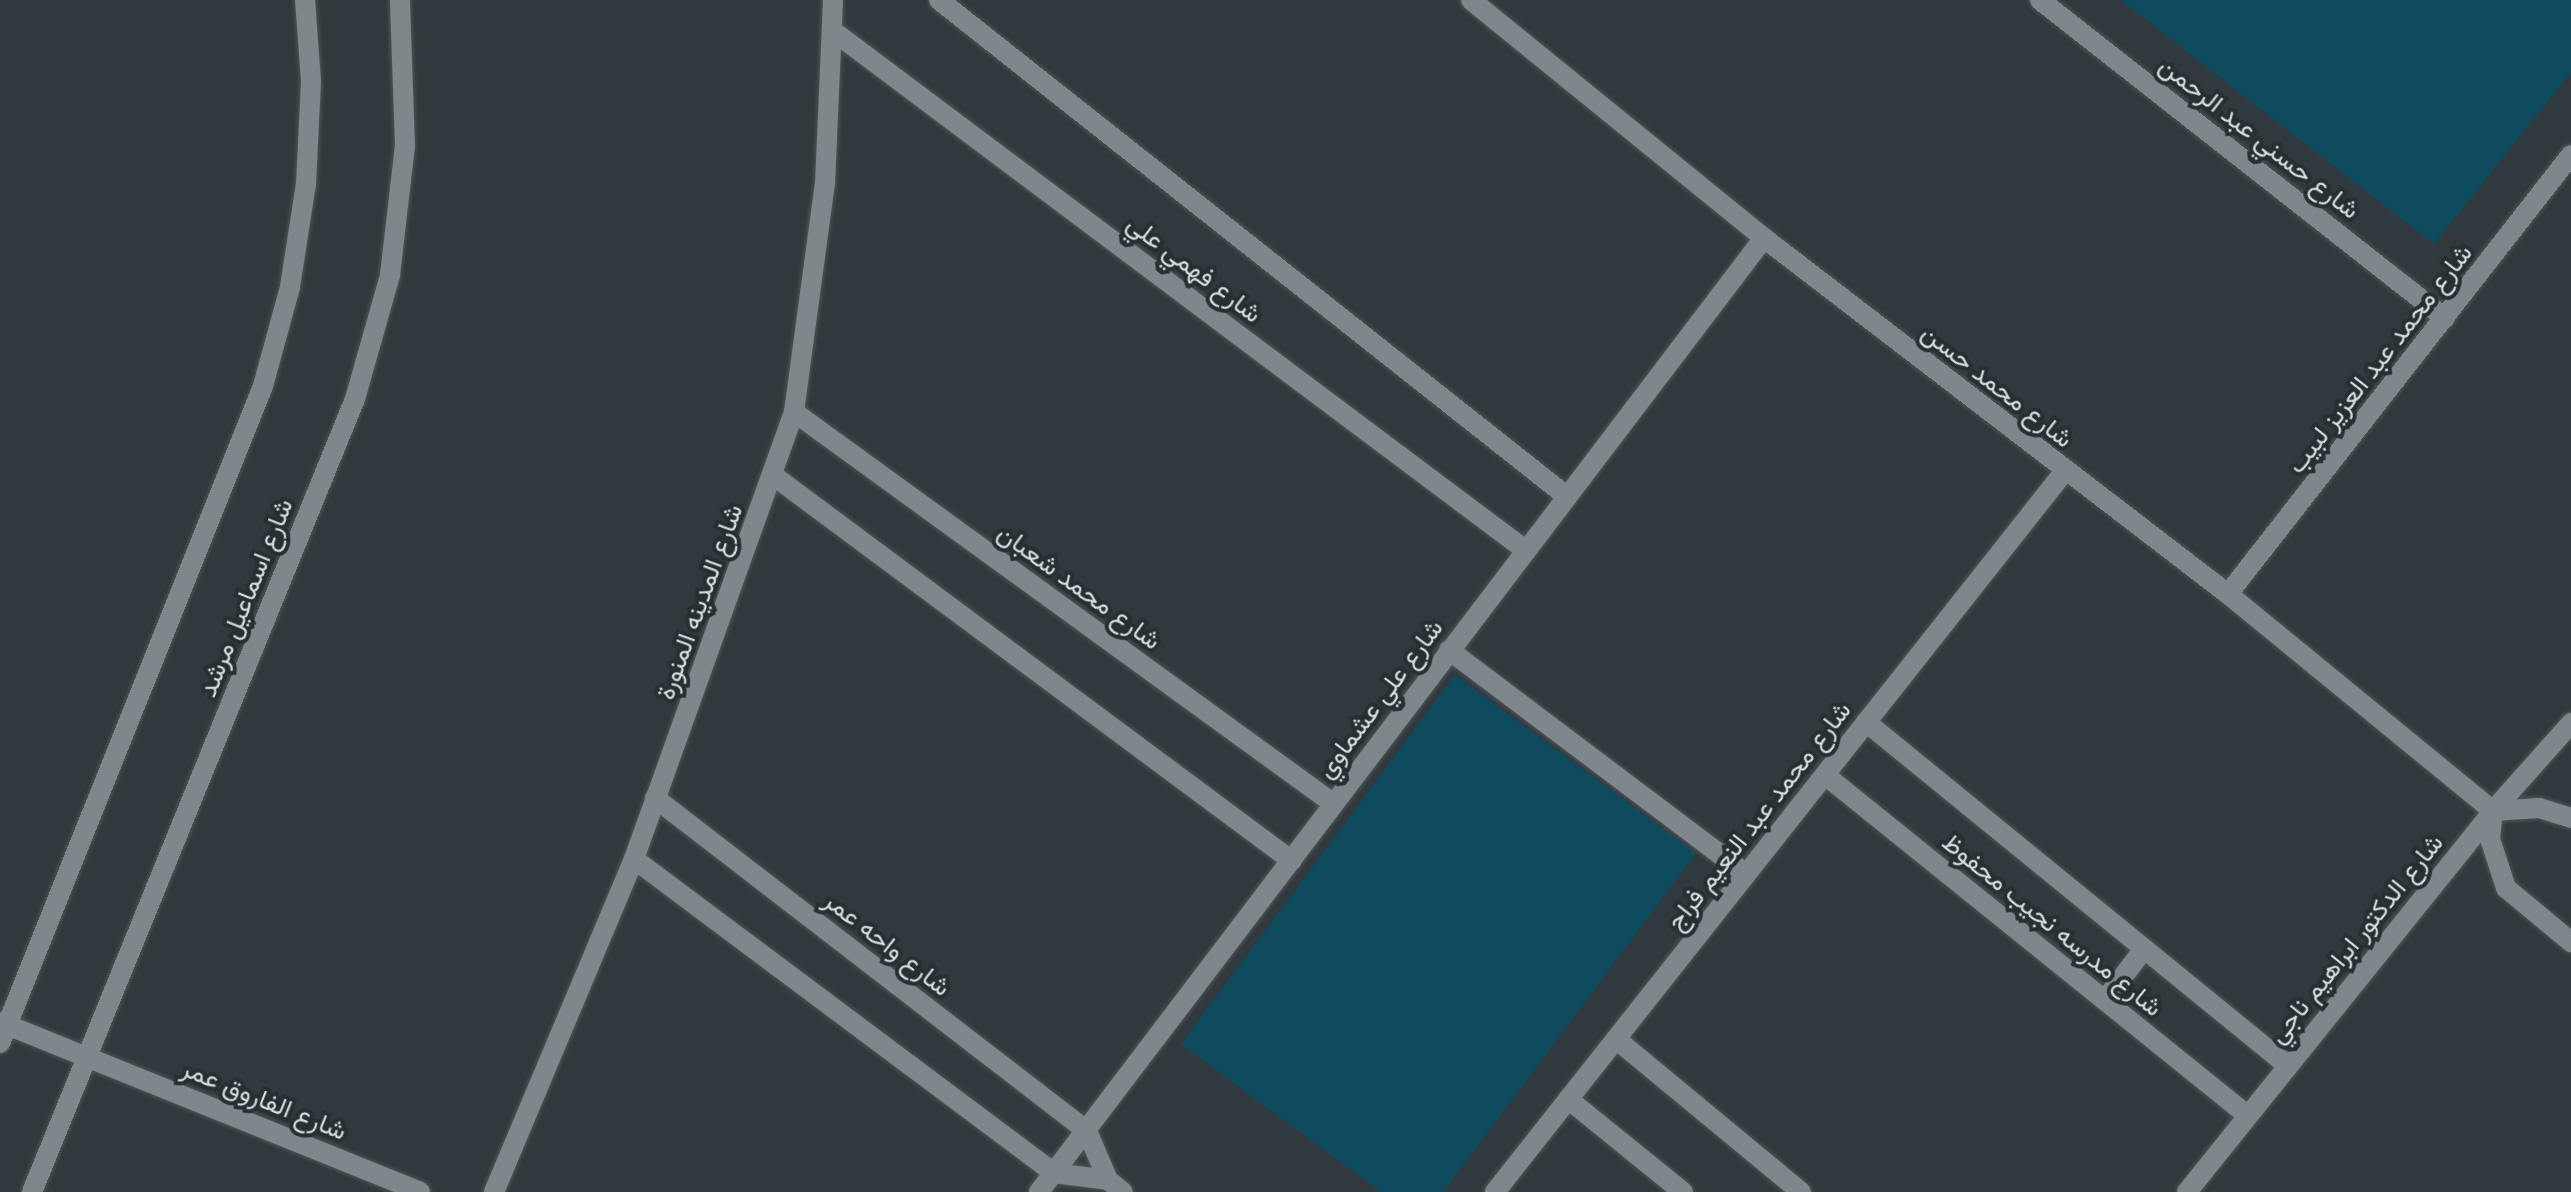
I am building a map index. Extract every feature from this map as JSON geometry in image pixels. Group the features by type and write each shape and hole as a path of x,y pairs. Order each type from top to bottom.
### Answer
{"street":[{"path":"2,1030 263,386 290,287 306,184 311,81 305,0"},
{"name":"شارع اسماعيل مرشد","path":"32,1192 355,399 390,275 405,146 400,0"},
{"name":"شارع المدينه المنورة","path":"494,1192 634,859 774,476 794,412 825,184 833,0"},
{"name":"شارع فهمي علي","path":"939,0 1565,495"},
{"name":"شارع محمد حسن","path":"1471,0 1764,238 2064,472 2228,594 2493,811"},
{"name":"شارع حسني عبد الرحمن","path":"2040,0 2445,318"},
{"name":"شارع فهمي علي","path":"833,31 1524,549"},
{"name":"شارع محمد عبد العزيز لبيب","path":"2228,594 2571,155"},
{"name":"شارع علي عشماوي","path":"1039,1192 1292,861 1565,495 1764,238"},
{"name":"شارع محمد شعبان","path":"794,412 1334,804"},
{"name":"شارع محمد عبد النعيم فراج","path":"1495,1192 2064,472"},
{"path":"774,476 1292,861"},
{"path":"1449,650 1746,874"},
{"name":"شارع مدرسه نجيب محفوظ","path":"1866,722 2287,1065"},
{"name":"شارع الدكتور ابراهيم ناجي","path":"2187,1192 2493,811 2571,723"},
{"name":"شارع مدرسه نجيب محفوظ","path":"1825,775 2247,1115"},
{"name":"شارع واحه عمر","path":"655,798 1087,1131"},
{"path":"2571,818 2539,808 2493,811 2490,839 2506,888 2571,942"},
{"path":"634,859 1054,1173 1116,1186"},
{"path":"2105,1000 2144,949"},
{"name":"شارع الفاروق عمر","path":"2,1030 88,1056 420,1192"},
{"path":"1616,1039 1801,1192"},
{"path":"1568,1099 1683,1192"},
{"path":"1087,1131 1116,1186"}],"shaded area":[{"path":"2121,0 2571,0 2571,72 2434,244"},
{"path":"1455,675 1696,853 1443,1192 1381,1192 1181,1044"}]}
